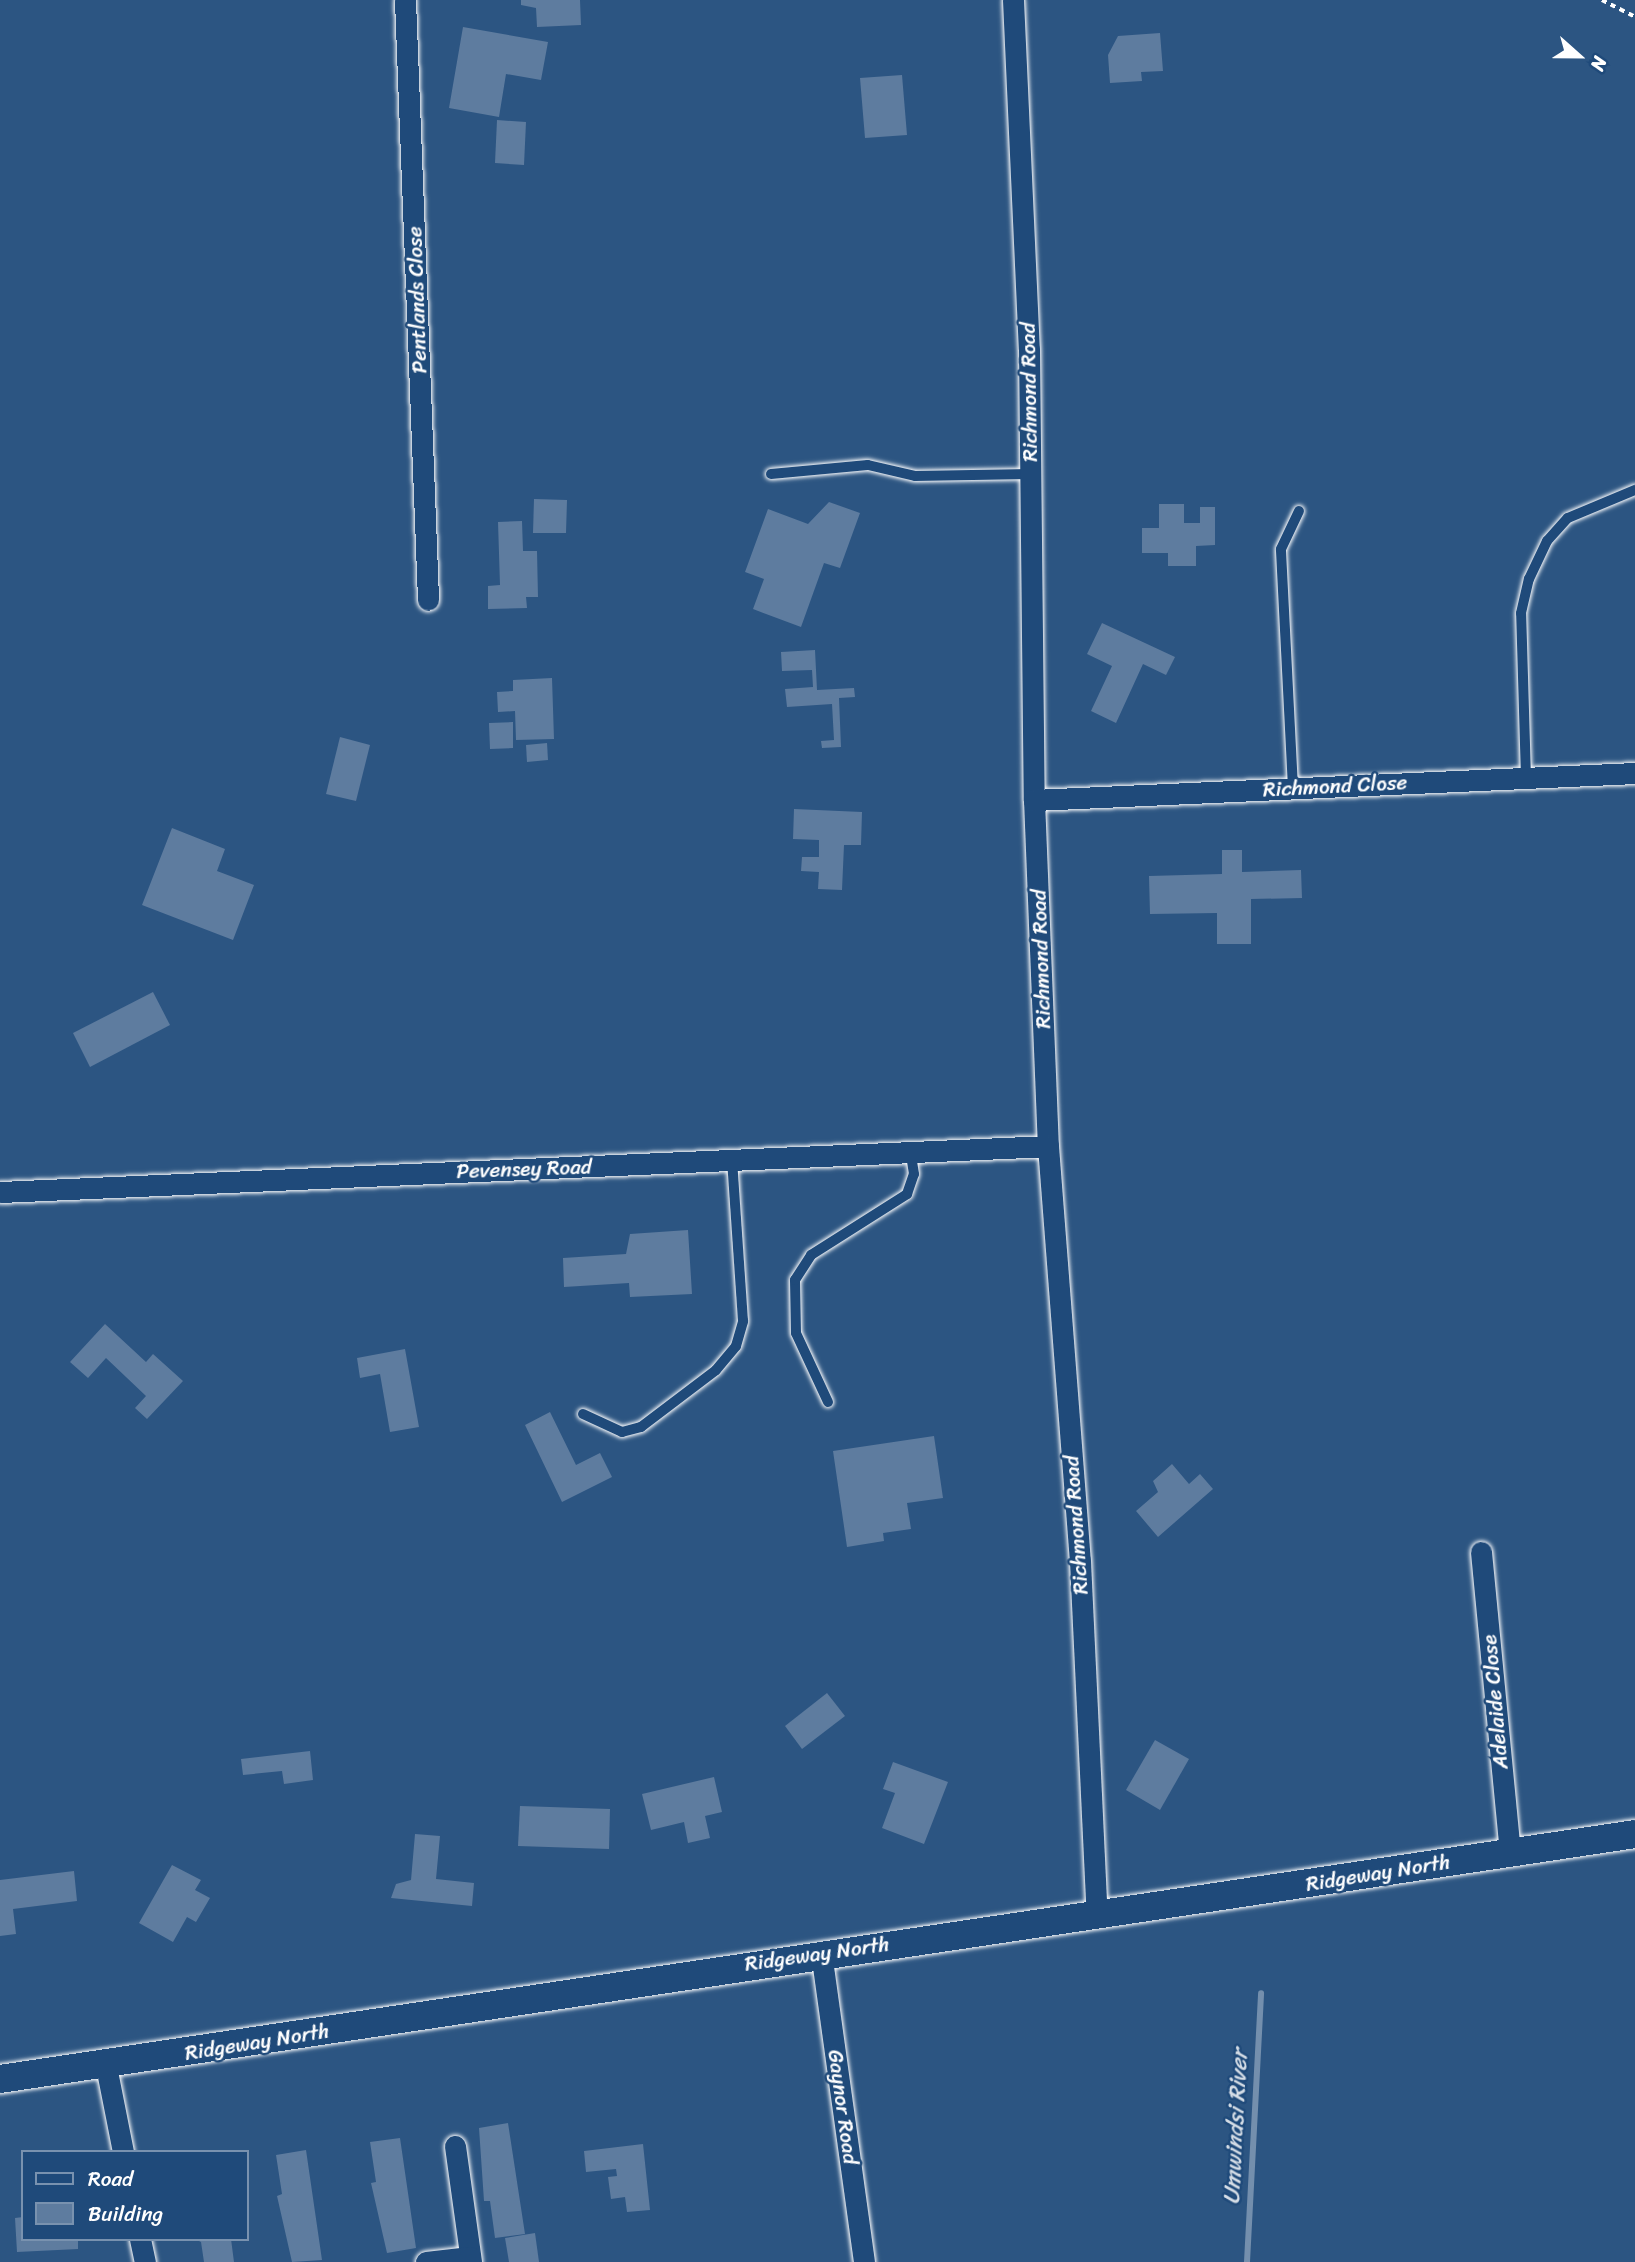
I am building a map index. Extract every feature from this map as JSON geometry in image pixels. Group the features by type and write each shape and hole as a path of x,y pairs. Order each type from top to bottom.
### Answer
{"street":[{"name":"Pentlands Close","path":"405,0 428,600"},
{"name":"Richmond Road","path":"1013,0 1030,474 1034,800 1048,1146 1080,1561 1097,1917"},
{"name":"Richmond Close","path":"1034,800 1635,773"},
{"name":"Pevensey Road","path":"0,1192 1048,1146"},
{"name":"Adelaide Close","path":"1481,1552 1510,1852"},
{"name":"Ridgeway North","path":"0,2079 106,2066 821,1952 1097,1917 1635,1834"},
{"name":"Gaynor Road","path":"821,1952 864,2262"},
{"path":"106,2066 123,2150"},
{"path":"426,2262 471,2260 455,2146"},
{"path":"140,2241 145,2262"}],"lane":[{"path":"771,474 868,466 915,476 1030,474"},
{"path":"1526,778 1521,613 1529,579 1547,541 1568,518 1635,490"},
{"path":"1293,788 1281,549 1299,510"},
{"path":"828,1402 796,1333 795,1280 811,1255 907,1194 914,1174 911,1154"},
{"path":"583,1414 622,1432 641,1427 716,1370 736,1346 743,1321 732,1160"}],"path":[{"path":"1602,0 1635,17"}],"building":[{"path":"521,0 580,0 581,25 537,27 536,8 521,5"},
{"path":"463,27 548,42 541,80 506,74 499,117 449,108"},
{"path":"1160,33 1163,71 1141,72 1142,81 1110,83 1108,55 1118,36"},
{"path":"902,75 907,135 865,138 860,78"},
{"path":"497,120 526,122 524,165 495,163"},
{"path":"534,499 567,500 566,533 533,533"},
{"path":"829,502 860,513 840,568 824,563 801,627 753,609 764,579 745,572 768,509 808,524"},
{"path":"1159,504 1184,504 1184,523 1200,523 1200,507 1215,507 1215,545 1196,546 1196,566 1168,566 1168,553 1142,553 1142,528 1159,528"},
{"path":"522,521 523,551 537,551 538,597 526,597 527,608 488,609 488,586 500,585 498,522"},
{"path":"1102,623 1175,657 1166,675 1143,664 1116,723 1091,711 1112,666 1087,654"},
{"path":"815,650 817,690 854,688 855,697 839,698 841,747 822,748 821,741 834,740 832,704 787,707 785,689 813,687 812,670 782,671 781,652"},
{"path":"552,678 554,739 516,740 515,711 498,712 497,692 513,691 513,680"},
{"path":"513,722 513,748 490,749 489,723"},
{"path":"340,737 370,745 356,801 326,794"},
{"path":"547,743 548,760 527,762 526,745"},
{"path":"794,809 862,812 861,845 844,845 842,890 818,889 819,872 801,871 802,857 819,857 819,840 793,839"},
{"path":"172,828 225,849 217,871 254,885 233,940 142,905"},
{"path":"1222,850 1242,850 1242,872 1301,870 1302,898 1251,899 1251,944 1217,944 1217,913 1150,914 1149,876 1222,874"},
{"path":"153,992 170,1025 90,1067 73,1033"},
{"path":"688,1230 692,1294 630,1297 629,1283 564,1287 563,1258 626,1254 630,1234"},
{"path":"105,1324 146,1362 153,1354 183,1381 147,1419 135,1408 146,1396 106,1358 88,1378 70,1362"},
{"path":"405,1349 419,1427 390,1432 380,1374 360,1378 357,1358"},
{"path":"550,1412 576,1465 600,1453 612,1477 562,1502 525,1425"},
{"path":"934,1436 943,1498 907,1503 911,1529 883,1533 884,1541 847,1547 833,1451"},
{"path":"1172,1464 1189,1484 1200,1474 1213,1489 1158,1537 1136,1511 1158,1492 1153,1481"},
{"path":"827,1693 845,1716 802,1749 785,1726"},
{"path":"1155,1740 1189,1759 1160,1810 1126,1790"},
{"path":"310,1751 313,1780 284,1784 282,1771 243,1775 241,1759"},
{"path":"893,1762 948,1782 924,1844 882,1828 895,1793 883,1789"},
{"path":"714,1777 722,1812 705,1816 710,1838 688,1843 684,1822 651,1830 642,1794"},
{"path":"520,1806 610,1809 609,1849 518,1846"},
{"path":"415,1834 440,1836 436,1879 474,1883 472,1906 391,1898 396,1884 411,1880"},
{"path":"172,1865 201,1880 195,1890 210,1898 196,1922 187,1917 173,1942 139,1923"},
{"path":"74,1871 77,1901 13,1909 16,1934 0,1936 0,1880"},
{"path":"508,2123 525,2234 495,2238 490,2201 484,2201 479,2128"},
{"path":"400,2138 416,2248 387,2253 371,2183 376,2182 370,2142"},
{"path":"643,2144 650,2210 627,2212 625,2197 611,2199 608,2177 617,2176 616,2169 586,2172 584,2151"},
{"path":"306,2150 322,2260 292,2262 277,2196 282,2194 276,2155"},
{"path":"21,2217 21,2241 78,2241 78,2249 17,2252 15,2218"},
{"path":"535,2233 539,2262 509,2262 505,2238"},
{"path":"199,2241 231,2241 234,2262 204,2262"}],"waterway":[{"name":"Umwindsi River","path":"1247,2262 1261,1993"}]}
